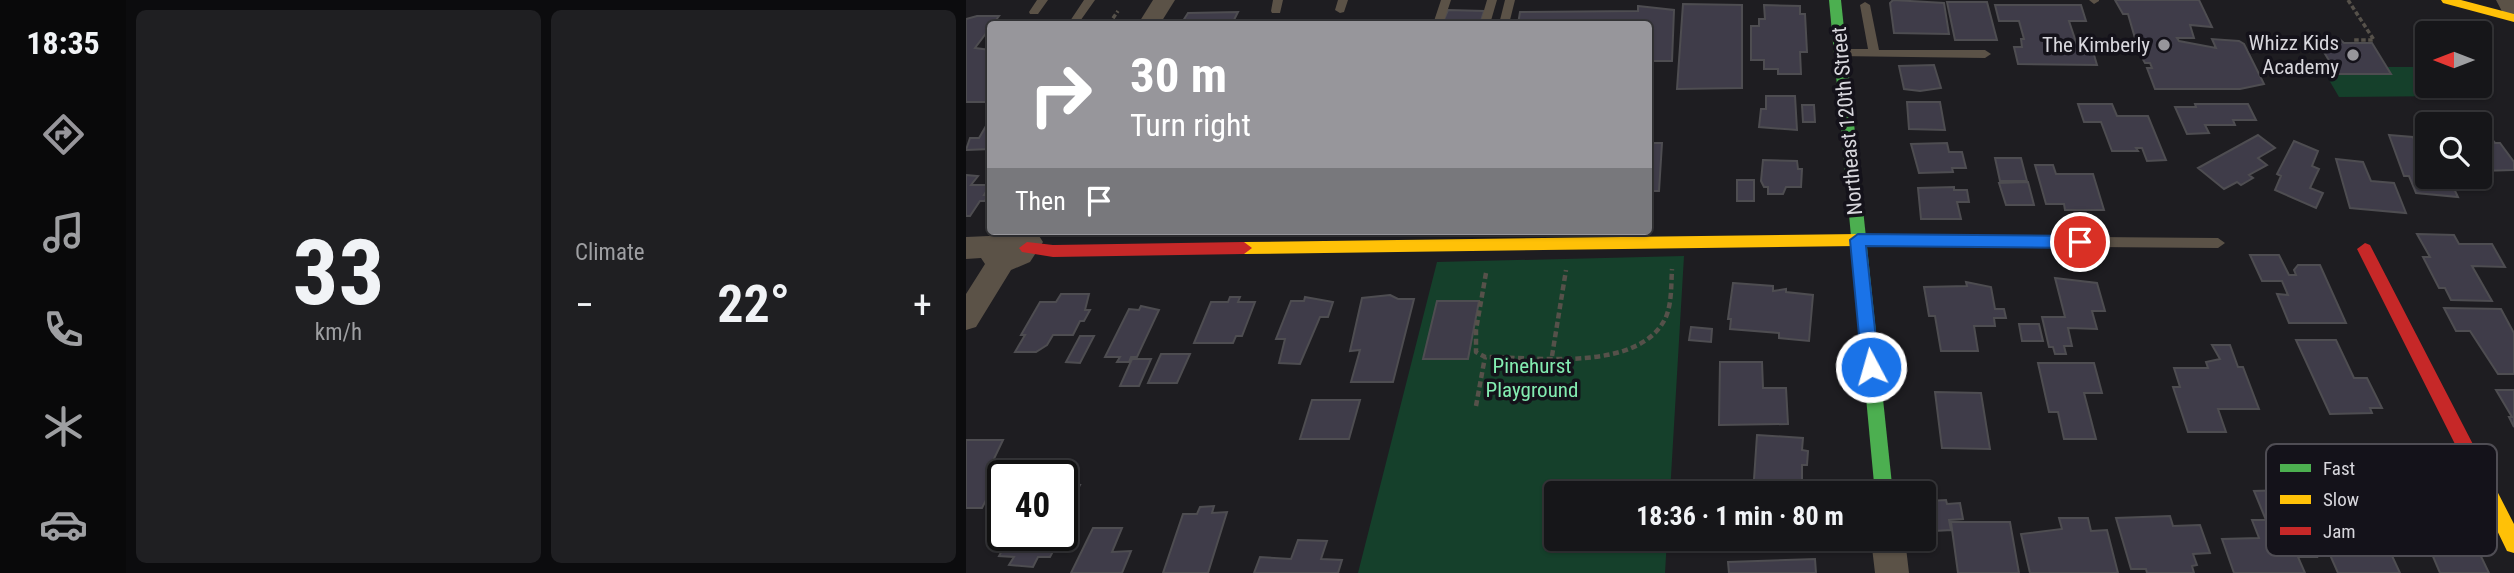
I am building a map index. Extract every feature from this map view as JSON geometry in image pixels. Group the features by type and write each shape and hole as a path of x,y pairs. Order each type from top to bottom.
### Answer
{"street":[{"path":"1151,21 1164,0"},
{"name":"Northeast 120th Street","path":"1835,0 1883,481"},
{"path":"2446,0 2514,16"},
{"path":"2507,0 2514,16"},
{"path":"966,247 1013,244 1053,251 1598,237 1858,240"},
{"path":"966,318 1013,244"},
{"path":"2365,249 2463,444"},
{"path":"2497,510 2514,544"},
{"path":"1889,551 1892,573"}],"lane":[{"path":"1034,12 1043,0"},
{"path":"1075,21 1090,0"},
{"path":"1439,21 1446,0"},
{"path":"1486,21 1492,0"},
{"path":"1505,21 1510,0"},
{"path":"1865,5 1874,53"},
{"path":"1840,53 1984,54"},
{"path":"1858,240 2218,243"}],"path":[{"path":"2348,0 2374,40 2352,40"},
{"path":"1106,19 1113,19 1118,11"},
{"path":"1488,267 1476,330 1476,352 1485,357 1606,355 1631,350 1648,339 1664,321 1670,305 1672,268"},
{"path":"1552,356 1566,268"},
{"path":"1476,405 1485,357"}],"green space":[{"path":"2387,67 2415,67 2415,96 2339,97 2322,68 2390,74"},
{"name":"Pinehurst Playground","path":"1684,256 1671,481 1544,481 1544,551 1666,551 1665,573 1358,573 1437,262"}],"building":[{"path":"1893,0 1944,3 1949,34 1894,33 1890,3"},
{"name":"The Kimberly","path":"2115,0 2199,0 2212,27 2190,25 2194,38 2177,38 2179,41 2216,48 2212,39 2239,41 2244,44 2264,84 2240,89 2155,89 2147,68 2152,68 2150,63 2145,63 2139,52 2128,14 2123,14"},
{"path":"1947,2 1987,2 1997,40 1955,40"},
{"path":"1683,4 1742,5 1742,88 1677,89"},
{"path":"1764,5 1800,6 1800,14 1805,14 1807,52 1800,52 1801,74 1778,74 1778,69 1764,69 1764,60 1751,60 1751,26 1759,26 1759,19 1765,19"},
{"path":"1995,5 2081,5 2086,21 2069,21 2078,48 2092,48 2097,65 2018,64 2014,47 2022,47 2021,39 2024,39 2019,21 1999,21"},
{"path":"1638,6 1674,10 1672,61 1652,61 1652,21 1518,21 1520,12 1638,11"},
{"path":"1448,10 1484,11 1481,21 1443,21"},
{"path":"1238,12 1234,21 1183,21 1188,13"},
{"path":"999,16 995,21 987,21 987,32 975,48 987,50 987,102 966,102 966,19"},
{"name":"Whizz Kids Academy","path":"2315,37 2337,37 2344,43 2372,43 2391,74 2337,74"},
{"path":"1934,65 1941,88 1920,91 1904,89 1899,66"},
{"path":"1766,96 1795,96 1797,130 1759,127 1761,109 1766,109"},
{"path":"1907,102 1940,102 1945,130 1909,129"},
{"path":"2078,104 2112,104 2117,116 2148,116 2166,160 2147,161 2142,148 2136,148 2138,151 2112,151 2101,122 2084,122"},
{"path":"2195,104 2248,104 2256,120 2233,120 2235,125 2205,125 2209,133 2187,134 2175,107 2196,107"},
{"path":"1802,105 1814,105 1815,122 1803,122"},
{"path":"987,124 987,149 966,150 970,138 979,138"},
{"path":"2258,135 2275,148 2258,158 2267,165 2249,175 2253,178 2241,185 2237,182 2224,189 2198,168"},
{"path":"2389,135 2413,137 2415,189 2454,189 2458,197 2416,193 2409,176 2404,176"},
{"path":"2492,139 2500,143 2514,162 2514,170 2492,171"},
{"path":"2294,141 2318,151 2312,166 2319,169 2310,188 2323,193 2316,208 2275,190 2281,176 2277,174"},
{"path":"1652,143 1662,143 1659,191 1652,191"},
{"path":"1947,143 1949,152 1962,152 1966,168 1952,168 1953,172 1919,173 1911,144"},
{"path":"1995,158 2021,158 2027,181 2000,181"},
{"path":"2336,159 2363,162 2371,181 2394,183 2406,213 2350,208"},
{"path":"1763,160 1797,161 1798,169 1802,169 1801,187 1786,187 1783,194 1768,194 1768,187 1764,187 1761,181"},
{"path":"2035,165 2053,165 2056,174 2093,174 2104,210 2065,210 2064,204 2046,204"},
{"path":"966,175 978,176 971,185 987,185 984,195 987,197 985,201 980,201 970,216 966,216"},
{"path":"1737,180 1754,180 1754,201 1737,201"},
{"path":"2028,182 2034,205 2006,205 1999,183"},
{"path":"1954,187 1954,190 1967,190 1969,202 1957,202 1961,219 1921,219 1918,188"},
{"path":"2417,234 2454,235 2459,244 2492,244 2505,267 2472,266 2492,301 2451,300 2445,288 2439,288 2423,257 2430,257"},
{"path":"2250,255 2279,255 2289,275 2296,275 2294,270 2298,265 2320,265 2346,323 2289,323 2277,294 2288,295 2282,281 2262,281"},
{"path":"2055,278 2097,283 2105,311 2092,311 2097,329 2068,328 2072,346 2064,346 2066,354 2055,354 2053,347 2049,347 2042,317 2065,317"},
{"path":"1966,282 1991,287 1995,309 2004,309 2006,318 1994,318 1995,326 1974,326 1978,351 1941,351 1935,316 1929,316 1924,287 1967,286"},
{"path":"1733,283 1773,286 1773,291 1786,289 1786,292 1813,295 1809,341 1779,338 1779,333 1730,329 1731,319 1728,319"},
{"path":"1061,294 1089,294 1085,310 1090,310 1073,335 1053,335 1047,345 1036,352 1015,352 1025,335 1021,335 1040,302 1056,302"},
{"path":"1390,295 1398,299 1414,299 1393,382 1351,382 1360,350 1350,351 1362,298"},
{"path":"1230,297 1240,297 1238,302 1255,302 1242,336 1236,336 1233,343 1194,343 1211,302 1228,302"},
{"path":"1305,297 1333,302 1328,317 1320,317 1300,364 1279,363 1285,339 1276,339 1291,301 1304,301"},
{"path":"1437,301 1479,301 1468,359 1423,359"},
{"path":"1141,306 1159,310 1137,357 1131,357 1129,362 1117,362 1120,357 1105,357 1129,309 1139,310"},
{"path":"2444,308 2501,309 2514,333 2514,374 2498,374 2470,331 2456,331"},
{"path":"2019,324 2039,324 2043,341 2022,341"},
{"path":"1691,327 1712,329 1711,342 1689,340"},
{"path":"1080,336 1094,336 1080,363 1066,362"},
{"path":"2296,340 2336,340 2354,378 2367,378 2382,408 2370,408 2372,413 2330,414"},
{"path":"2212,345 2230,345 2238,367 2243,367 2259,409 2218,409 2226,432 2188,432 2173,387 2180,387 2174,368 2208,368 2206,362 2220,359"},
{"path":"1161,354 1190,354 1177,383 1148,383"},
{"path":"1132,359 1151,359 1139,386 1120,386"},
{"path":"1720,362 1762,362 1763,388 1786,388 1788,424 1719,425"},
{"path":"2038,363 2094,363 2102,393 2084,393 2096,439 2064,439 2058,412 2049,412"},
{"path":"2496,390 2514,390 2514,427 2509,417 2512,417"},
{"path":"1935,392 1981,393 1990,449 1942,448"},
{"path":"1312,400 1360,400 1349,439 1300,439"},
{"path":"1757,435 1803,438 1802,450 1808,451 1807,465 1802,465 1802,481 1754,481"},
{"path":"966,440 1003,440 993,460 987,460 987,498 982,508 966,508"},
{"path":"2254,491 2266,491 2266,520"},
{"path":"1946,500 1947,504 1960,503 1963,519 1949,520 1951,530 1936,531 1936,501"},
{"path":"1214,506 1212,513 1227,512 1208,573 1163,573 1183,514 1197,514 1200,507"},
{"path":"2170,516 2173,526 2200,525 2210,553 2193,554 2197,565 2192,566 2194,573 2147,573 2146,569 2131,569 2116,518"},
{"path":"2059,518 2088,518 2091,531 2107,530 2118,573 2030,573 2021,534 2062,529"},
{"path":"2252,520 2266,520 2266,556 2317,556 2298,557 2305,573 2234,573 2222,539 2259,538"},
{"path":"1951,522 2010,522 2019,573 1958,573"},
{"path":"1093,528 1122,528 1112,552 1131,551 1122,573 1071,573"},
{"path":"1298,540 1327,541 1321,559 1342,560 1338,573 1254,573 1260,557 1291,559"},
{"path":"1002,551 1053,551 1050,557 1038,557 1033,567 1009,565 1014,557 999,556"},
{"path":"2330,556 2392,556 2400,573 2338,573"},
{"path":"2433,556 2481,556 2489,573 2440,573"},
{"path":"1815,559 1816,573 1729,573 1728,562"}],"traffic: fast":[{"path":"1835,0 1883,481"}],"traffic: slow":[{"path":"2447,0 2514,18"},
{"path":"1244,248 1858,240"},
{"path":"2497,510 2514,544"}],"traffic: jam":[{"path":"1027,248 1053,251 1244,248"},
{"path":"2365,249 2464,444"}],"place":[{"name":"The Kimberly","path":"2164,45"},
{"name":"Whizz Kids Academy","path":"2353,55"}],"route":[{"path":"1871,367 1858,240 2080,242"}]}
